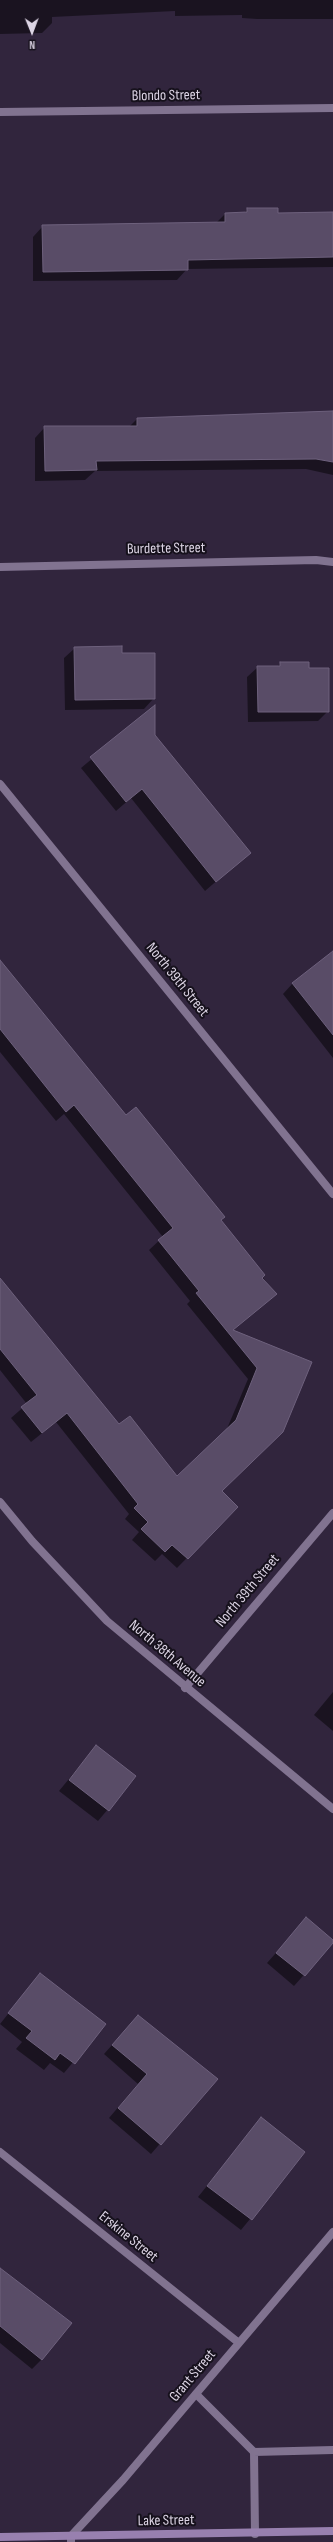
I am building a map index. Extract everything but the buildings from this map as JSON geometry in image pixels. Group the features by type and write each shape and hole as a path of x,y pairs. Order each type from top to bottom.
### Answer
{"main road":[{"name":"Lake Street","path":"0,2537 71,2539 333,2531"}],"street":[{"name":"Blondo Street","path":"0,112 333,108"},
{"name":"Burdette Street","path":"0,566 316,560 333,562"},
{"name":"North 39th Street","path":"0,784 333,1194"},
{"name":"North 38th Avenue","path":"0,1502 32,1541 107,1621 185,1688 333,1809"},
{"name":"North 39th Street","path":"185,1688 333,1513"},
{"name":"Erskine Street","path":"0,2152 239,2343"},
{"name":"Grant Street","path":"71,2539 123,2480 333,2232"},
{"path":"196,2394 254,2452 255,2534"},
{"path":"254,2452 333,2450"}]}
